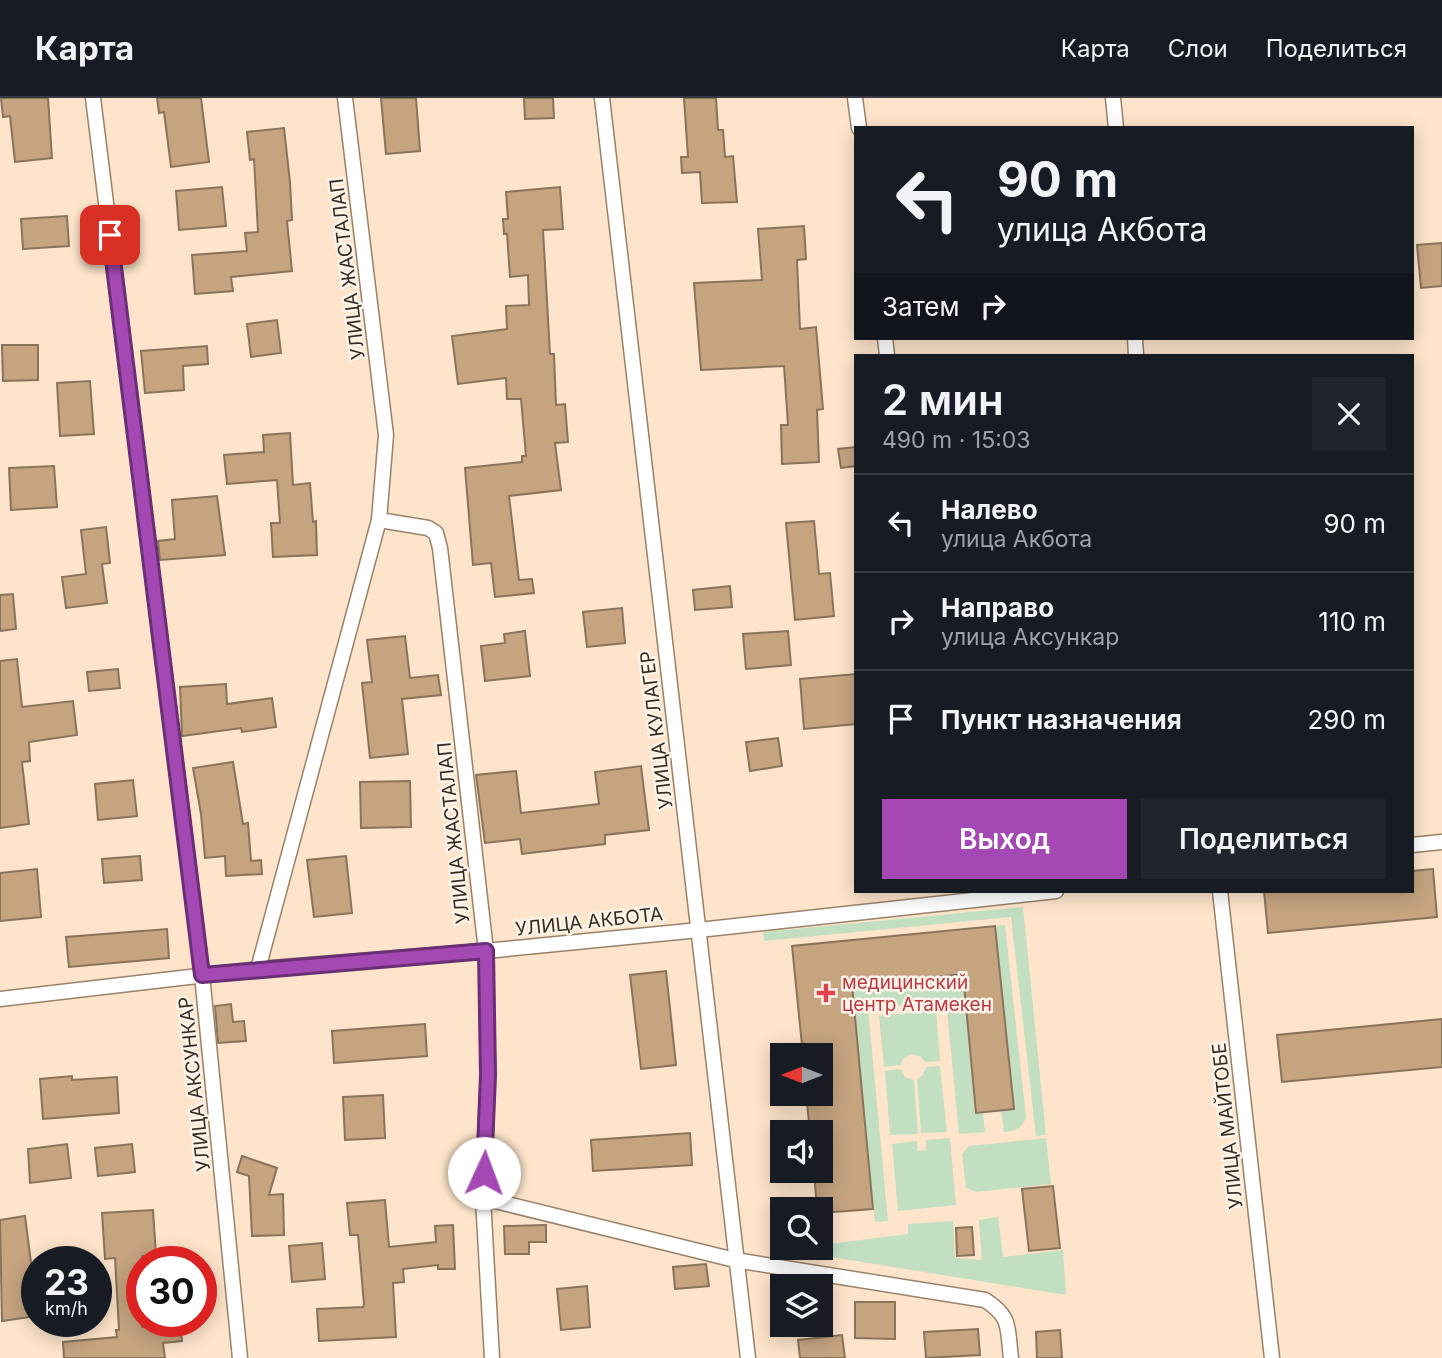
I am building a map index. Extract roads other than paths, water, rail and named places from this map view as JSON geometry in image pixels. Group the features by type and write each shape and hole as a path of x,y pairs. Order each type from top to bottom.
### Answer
{"street":[{"name":"УЛИЦА АКСУНКАР","path":"93,98 202,975 240,1358"},
{"name":"УЛИЦА ЖАСТАЛАП","path":"258,969 379,520 386,435 345,98"},
{"name":"УЛИЦА КУЛАГЕР","path":"602,98 748,1358"},
{"path":"855,98 859,126"},
{"path":"1113,98 1116,126"},
{"name":"УЛИЦА ЖАСТАЛАП","path":"379,520 428,528 436,533 440,548 486,951 488,1075 483,1198 492,1358"},
{"path":"1414,845 1442,842"},
{"name":"УЛИЦА АКБОТА","path":"0,999 258,969 486,951 699,930 953,897 1022,893"},
{"name":"УЛИЦА МАЙТОБЕ","path":"1220,893 1272,1358"},
{"path":"483,1198 736,1260 985,1300 1000,1310 1006,1319 1011,1358"}],"place":[{"name":"медицинский центр Атамекен","path":"826,993"}]}
